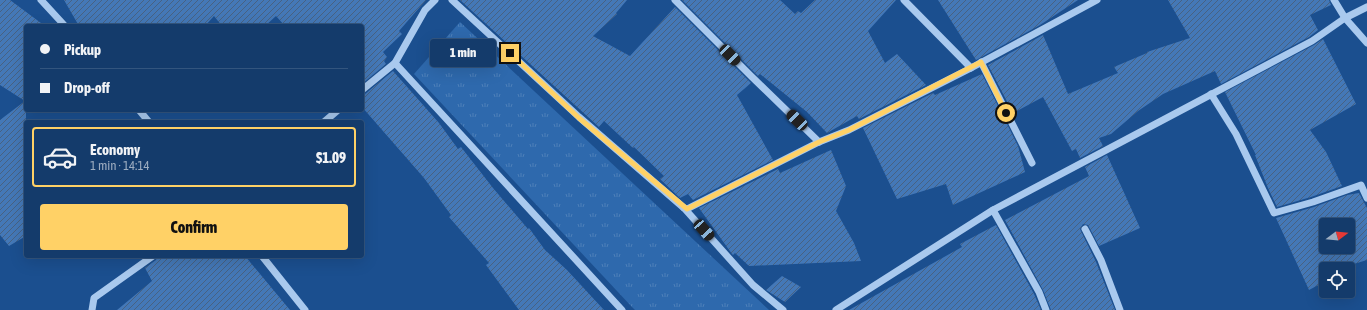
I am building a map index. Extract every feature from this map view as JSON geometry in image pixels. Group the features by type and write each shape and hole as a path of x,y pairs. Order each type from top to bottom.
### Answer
{"street":[{"path":"41,0 63,24"},
{"path":"364,88 395,63 425,10 435,0"},
{"path":"452,0 579,118 684,208 753,285 783,310"},
{"path":"675,0 819,142"},
{"path":"904,0 971,68"},
{"path":"684,208 687,209 819,142 849,130 971,68 1097,0"},
{"path":"1334,0 1346,18 1367,43"},
{"path":"836,310 993,210 1212,94 1243,76 1312,41 1346,18 1367,7"},
{"path":"981,62 1032,163"},
{"path":"395,63 622,310"},
{"path":"1212,94 1236,134 1274,213 1313,202 1361,185 1367,198"},
{"path":"141,112 147,120"},
{"path":"326,120 336,112"},
{"path":"993,210 1039,292 1046,310"},
{"path":"1085,229 1101,260 1120,310"},
{"path":"92,310 94,298 150,258"},
{"path":"264,258 305,310"}],"green space":[{"path":"460,22 769,310 635,310 414,74"}],"building":[{"path":"0,0 10,0 42,24 24,24 24,100 0,85"},
{"path":"64,0 426,0 399,31 402,34 383,52 387,57 384,61 386,64 364,82 364,24 283,24 276,16 267,24 220,24 214,16 207,24 78,24"},
{"path":"460,0 627,0 616,13 617,14 593,36 630,56 675,7 751,83 737,95 773,160 693,200 688,194 680,198 660,179 664,176 634,147 633,148 604,121 599,127"},
{"path":"682,0 780,0 795,14 798,11 801,13 815,0 896,0 868,31 885,63 897,54 926,85 859,119 857,116 827,133 807,112 760,74 758,76"},
{"path":"938,0 1078,0 1040,25 976,60"},
{"path":"1168,0 1329,0 1331,5 1310,15 1318,30 1309,37 1221,84 1215,71 1163,94 1138,111 1111,134 1099,138 1103,146 1080,158 1076,149 1072,151 1043,97 1013,113 988,65 1043,35 1068,94 1118,73 1114,67 1147,52 1190,38"},
{"path":"1323,39 1356,104 1310,130 1326,152 1342,186 1277,207 1268,188 1256,155 1225,92"},
{"path":"393,71 439,123 458,149 461,147 493,188 528,229 529,228 545,250 567,270 604,310 519,310 486,265 489,263 449,217 451,215 424,178 364,109 365,94"},
{"path":"982,74 1018,146 1025,172 953,205 946,184 897,199 863,128 933,93 935,95"},
{"path":"24,102 26,120 24,120 24,237 9,246 0,235 0,120"},
{"path":"831,150 846,186 836,211 854,243 861,261 749,266 735,253 733,255 732,254 699,208 778,169 780,173"},
{"path":"1107,155 1140,228 1099,246 1088,225 1083,224 1080,229 1096,262 1115,310 1051,310 1043,290 1005,220 1089,176 1085,167"},
{"path":"1359,193 1367,208 1367,260 1355,264 1355,262 1319,262 1319,285 1309,290 1276,218 1314,207 1347,195"},
{"path":"996,225 1034,294 1041,310 849,310 962,247 960,244"},
{"path":"157,258 247,258 290,310 117,310 152,281 145,268"},
{"path":"782,276 801,287 785,302 766,290"}],"route":[{"path":"510,53 579,118 687,209 819,142 849,130 981,62 1006,113"}]}
